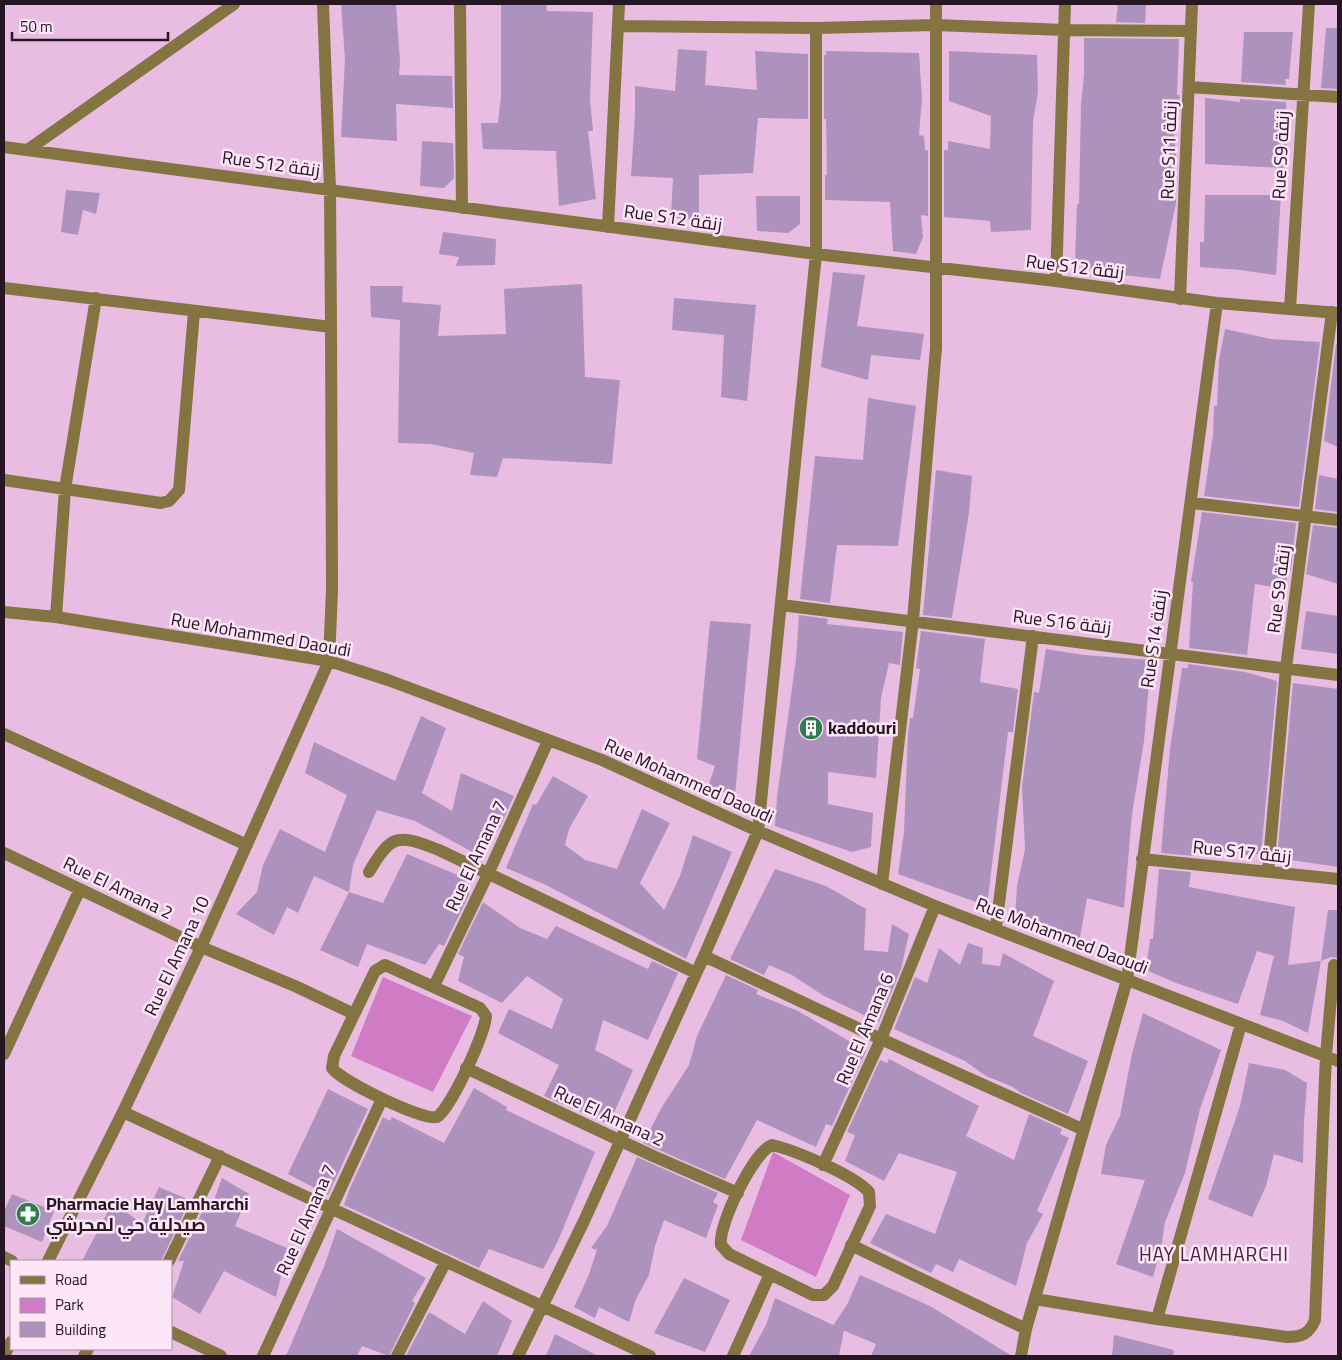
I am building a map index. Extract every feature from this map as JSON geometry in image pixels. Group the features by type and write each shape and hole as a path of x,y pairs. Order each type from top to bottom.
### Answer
{"street":[{"path":"29,149 234,4"},
{"path":"323,4 330,190 332,327 332,580 329,661"},
{"path":"460,4 462,208"},
{"path":"608,227 619,4"},
{"path":"882,884 913,620 936,348 936,4"},
{"path":"1056,281 1065,4"},
{"name":"Rue S11 زنقة","path":"1180,298 1192,4"},
{"name":"Rue S9 زنقة","path":"1290,309 1309,4"},
{"path":"619,26 816,28 936,26 1190,31"},
{"path":"518,1356 584,1221 619,1140 704,956 758,831 816,254 816,28"},
{"path":"1189,87 1338,97"},
{"name":"Rue S12 زنقة","path":"4,146 816,254 1056,281 1217,303 1335,312"},
{"path":"4,288 332,327"},
{"path":"56,617 65,490 96,298"},
{"name":"Rue S14 زنقة","path":"1021,1356 1026,1329 1082,1128 1127,980 1192,503 1217,303"},
{"path":"4,480 161,503 175,497 179,490 194,312"},
{"name":"Rue S9 زنقة","path":"1268,872 1286,668 1335,312"},
{"path":"1192,503 1338,520"},
{"name":"Rue S16 زنقة","path":"781,606 913,620 1338,675"},
{"name":"Rue Mohammed Daoudi","path":"4,612 56,617 329,661 397,683 602,760 758,831 935,906 1338,1061"},
{"path":"996,928 1033,636"},
{"name":"Rue El Amana 10","path":"49,1260 123,1112 201,947 329,661"},
{"path":"4,734 247,845"},
{"name":"Rue El Amana 7","path":"434,986 488,874 548,741"},
{"path":"368,872 380,852 389,843 400,839 412,840 438,850 696,973"},
{"name":"Rue El Amana 2","path":"4,853 201,947 295,986 354,1014"},
{"name":"Rue S17 زنقة","path":"1142,860 1338,879"},
{"path":"4,1054 80,889"},
{"name":"Rue El Amana 6","path":"823,1165 881,1039 935,906"},
{"path":"704,956 881,1039 1082,1128"},
{"path":"385,965 394,968 434,986 484,1011 486,1023 446,1108 437,1117 428,1117 382,1099 342,1078 332,1068 332,1062 354,1014 379,967 385,965"},
{"path":"1035,1299 1157,1319 1287,1337 1301,1336 1312,1329 1315,1320 1326,1055 1334,965"},
{"path":"1157,1319 1241,1024"},
{"path":"1326,1055 1338,1045"},
{"name":"Rue El Amana 2","path":"466,1068 619,1140 738,1193"},
{"name":"Rue El Amana 7","path":"263,1356 382,1099"},
{"path":"123,1112 650,1356"},
{"path":"772,1145 823,1165 859,1183 869,1192 870,1206 833,1286 824,1295 813,1295 729,1254 721,1245 722,1232 738,1193 764,1148 772,1145"},
{"path":"169,1260 220,1156"},
{"path":"851,1245 1026,1329"},
{"path":"397,1356 446,1261"},
{"path":"733,1356 770,1274"},
{"path":"172,1332 221,1356"},
{"path":"4,1356 10,1344"}],"green space":[{"path":"383,977 472,1016 433,1092 351,1056"},
{"path":"773,1152 850,1195 816,1277 741,1240"}],"building":[{"path":"341,4 396,4 400,62 399,75 452,76 453,108 396,104 397,141 341,137 345,59"},
{"path":"501,4 546,4 547,11 593,12 590,100 593,131 588,131 596,199 559,206 556,151 483,149 481,123 498,123 501,96"},
{"path":"1118,4 1146,4 1145,23 1116,22"},
{"path":"1326,28 1338,28 1338,89 1321,88"},
{"path":"1244,32 1293,32 1289,79 1285,79 1286,85 1241,82"},
{"path":"1084,38 1179,39 1177,95 1180,95 1174,131 1176,158 1170,195 1176,195 1176,203 1160,279 1122,275 1075,265 1077,204 1079,204"},
{"path":"678,49 707,51 705,85 757,90 755,51 808,54 808,119 758,118 753,173 699,175 699,220 671,217 673,178 631,176 635,86 675,91"},
{"path":"826,51 919,53 922,98 919,135 924,136 925,150 928,150 928,216 921,215 923,237 916,254 893,251 890,202 825,200 825,175 827,175 826,119 824,119 824,55 826,55"},
{"path":"949,51 1037,55 1038,92 1033,121 1031,230 991,232 990,221 944,217 944,150 948,150 948,141 990,149 991,116 949,101"},
{"path":"1205,98 1240,102 1240,99 1286,102 1287,140 1284,168 1205,164"},
{"path":"422,141 453,143 454,178 444,188 420,186"},
{"path":"66,190 100,193 96,214 83,210 78,235 61,232"},
{"path":"1205,195 1281,195 1276,275 1200,267 1200,242 1204,242"},
{"path":"756,196 800,196 800,224 788,233 757,231"},
{"path":"443,232 496,239 495,265 456,266 459,257 439,254"},
{"path":"833,272 865,275 857,326 924,334 920,360 871,355 868,380 821,367"},
{"path":"582,284 585,377 620,380 612,464 503,458 497,477 470,475 474,453 431,444 398,443 400,320 371,317 370,286 403,286 402,302 441,305 438,336 506,334 504,289"},
{"path":"674,298 756,305 747,401 721,397 724,335 672,330"},
{"path":"1225,329 1271,339 1320,342 1299,507 1204,496 1213,435 1214,406 1217,406 1219,360"},
{"path":"1336,344 1338,344 1338,447 1324,441"},
{"path":"868,398 916,406 898,546 837,545 830,603 800,599 815,456 863,460"},
{"path":"936,470 972,476 969,513 952,618 923,615"},
{"path":"1319,475 1338,479 1338,512 1315,509"},
{"path":"1202,512 1296,523 1291,570 1288,569 1285,589 1255,584 1247,655 1189,648 1193,582 1191,582"},
{"path":"1313,525 1338,528 1338,584 1306,574"},
{"path":"1306,611 1338,616 1338,654 1301,649"},
{"path":"799,615 828,619 827,624 903,632 900,665 889,663 881,698 876,778 828,772 828,804 873,813 871,847 852,852 775,826 777,797 796,659"},
{"path":"710,621 751,624 735,795 708,787 715,766 697,759"},
{"path":"921,631 985,639 980,682 1018,689 1013,732 1008,732 988,898 976,902 898,874 904,832 908,734 910,718 913,718 920,669 916,668"},
{"path":"1046,649 1084,655 1151,660 1144,741 1132,814 1124,908 1087,898 1079,943 1015,918 1017,886 1025,849 1022,787 1034,692 1039,693"},
{"path":"1188,664 1245,672 1277,681 1261,855 1252,853 1252,856 1228,851 1195,851 1194,856 1161,853 1170,749 1182,668 1188,668"},
{"path":"1293,683 1338,689 1338,867 1277,858"},
{"path":"421,716 446,728 422,793 452,811 461,773 514,796 500,827 478,855 415,821 377,810 353,865 349,892 314,876 298,913 287,907 274,935 236,914 257,892 263,865 280,829 325,852 347,795 305,773 314,742 395,781"},
{"path":"553,776 588,796 569,829 565,845 585,860 617,869 642,809 670,823 640,883 664,910 680,876 693,835 732,852 686,959 546,885 506,868 533,804 536,805"},
{"path":"407,854 467,879 463,888 470,893 444,946 439,944 425,965 367,944 358,967 320,950 349,892 383,903"},
{"path":"775,869 826,886 866,909 864,950 888,952 892,924 909,934 901,969 879,1022 824,996 792,975 769,965 764,975 730,959"},
{"path":"1159,869 1191,872 1189,887 1295,907 1288,965 1321,961 1308,1033 1283,1021 1260,1015 1274,956 1257,951 1238,1004 1176,983 1146,970 1150,939 1153,939"},
{"path":"483,902 520,928 547,939 556,926 648,969 652,961 678,973 648,1040 603,1020 595,1050 633,1070 609,1124 544,1096 559,1065 498,1033 509,1009 552,1029 563,999 527,976 502,1003 458,981 464,957 458,954"},
{"path":"1328,910 1338,910 1338,958 1331,957 1321,961"},
{"path":"968,943 983,948 982,964 1000,966 1003,953 1054,981 1033,1036 1088,1061 1068,1114 986,1076 965,1061 894,1029 915,977 927,983 939,948 960,965"},
{"path":"726,975 758,990 756,994 798,1011 866,1051 832,1126 826,1124 816,1147 757,1120 725,1179 643,1143 662,1107 689,1065 697,1036"},
{"path":"1143,1013 1221,1050 1200,1109 1185,1173 1165,1222 1161,1248 1153,1277 1116,1264 1145,1180 1101,1174 1106,1145 1120,1116 1132,1054"},
{"path":"889,1059 979,1106 966,1136 1014,1160 1029,1114 1062,1129 1060,1134 1069,1138 1037,1211 1043,1214 1027,1243 1016,1286 959,1259 953,1272 936,1264 931,1273 870,1243 886,1214 935,1234 957,1172 899,1153 884,1181 845,1161 855,1135 847,1132 880,1060 887,1063"},
{"path":"1249,1063 1285,1070 1307,1083 1303,1163 1274,1154 1266,1186 1252,1217 1208,1199 1240,1106"},
{"path":"474,1088 507,1107 506,1110 595,1152 557,1243 543,1269 489,1249 479,1268 344,1205 383,1117 390,1121 392,1117 444,1143"},
{"path":"328,1089 368,1109 328,1195 288,1174"},
{"path":"637,1157 718,1193 713,1202 718,1205 706,1238 664,1220 655,1246 649,1275 636,1299 629,1322 599,1307 595,1318 574,1307 588,1277 597,1250 591,1248 607,1226"},
{"path":"222,1178 249,1194 235,1226 296,1252 282,1272 276,1297 224,1271 200,1314 172,1297 184,1261 178,1261 205,1206 211,1208"},
{"path":"159,1187 190,1200 161,1260 83,1260 113,1202 142,1224"},
{"path":"12,1194 54,1211 42,1242 4,1226 4,1211"},
{"path":"337,1229 426,1278 412,1301 415,1303 389,1356 362,1346 357,1356 286,1356 325,1264"},
{"path":"860,1275 930,1306 1012,1356 871,1356 876,1344 833,1326 848,1303"},
{"path":"684,1278 730,1300 705,1352 654,1333"},
{"path":"775,1298 844,1330 839,1356 749,1356 766,1325"},
{"path":"483,1301 512,1321 497,1356 406,1356 429,1312 465,1334"},
{"path":"555,1334 598,1356 546,1356"},
{"path":"1114,1335 1174,1350 1173,1356 1112,1356"}],"place":[{"name":"kaddouri","path":"811,728"},
{"name":"Pharmacie Hay Lamharchi صيدلية حي لمحرشي","path":"28,1214"}],"district":[{"name":"HAY LAMHARCHI","path":"1214,1254"}]}
